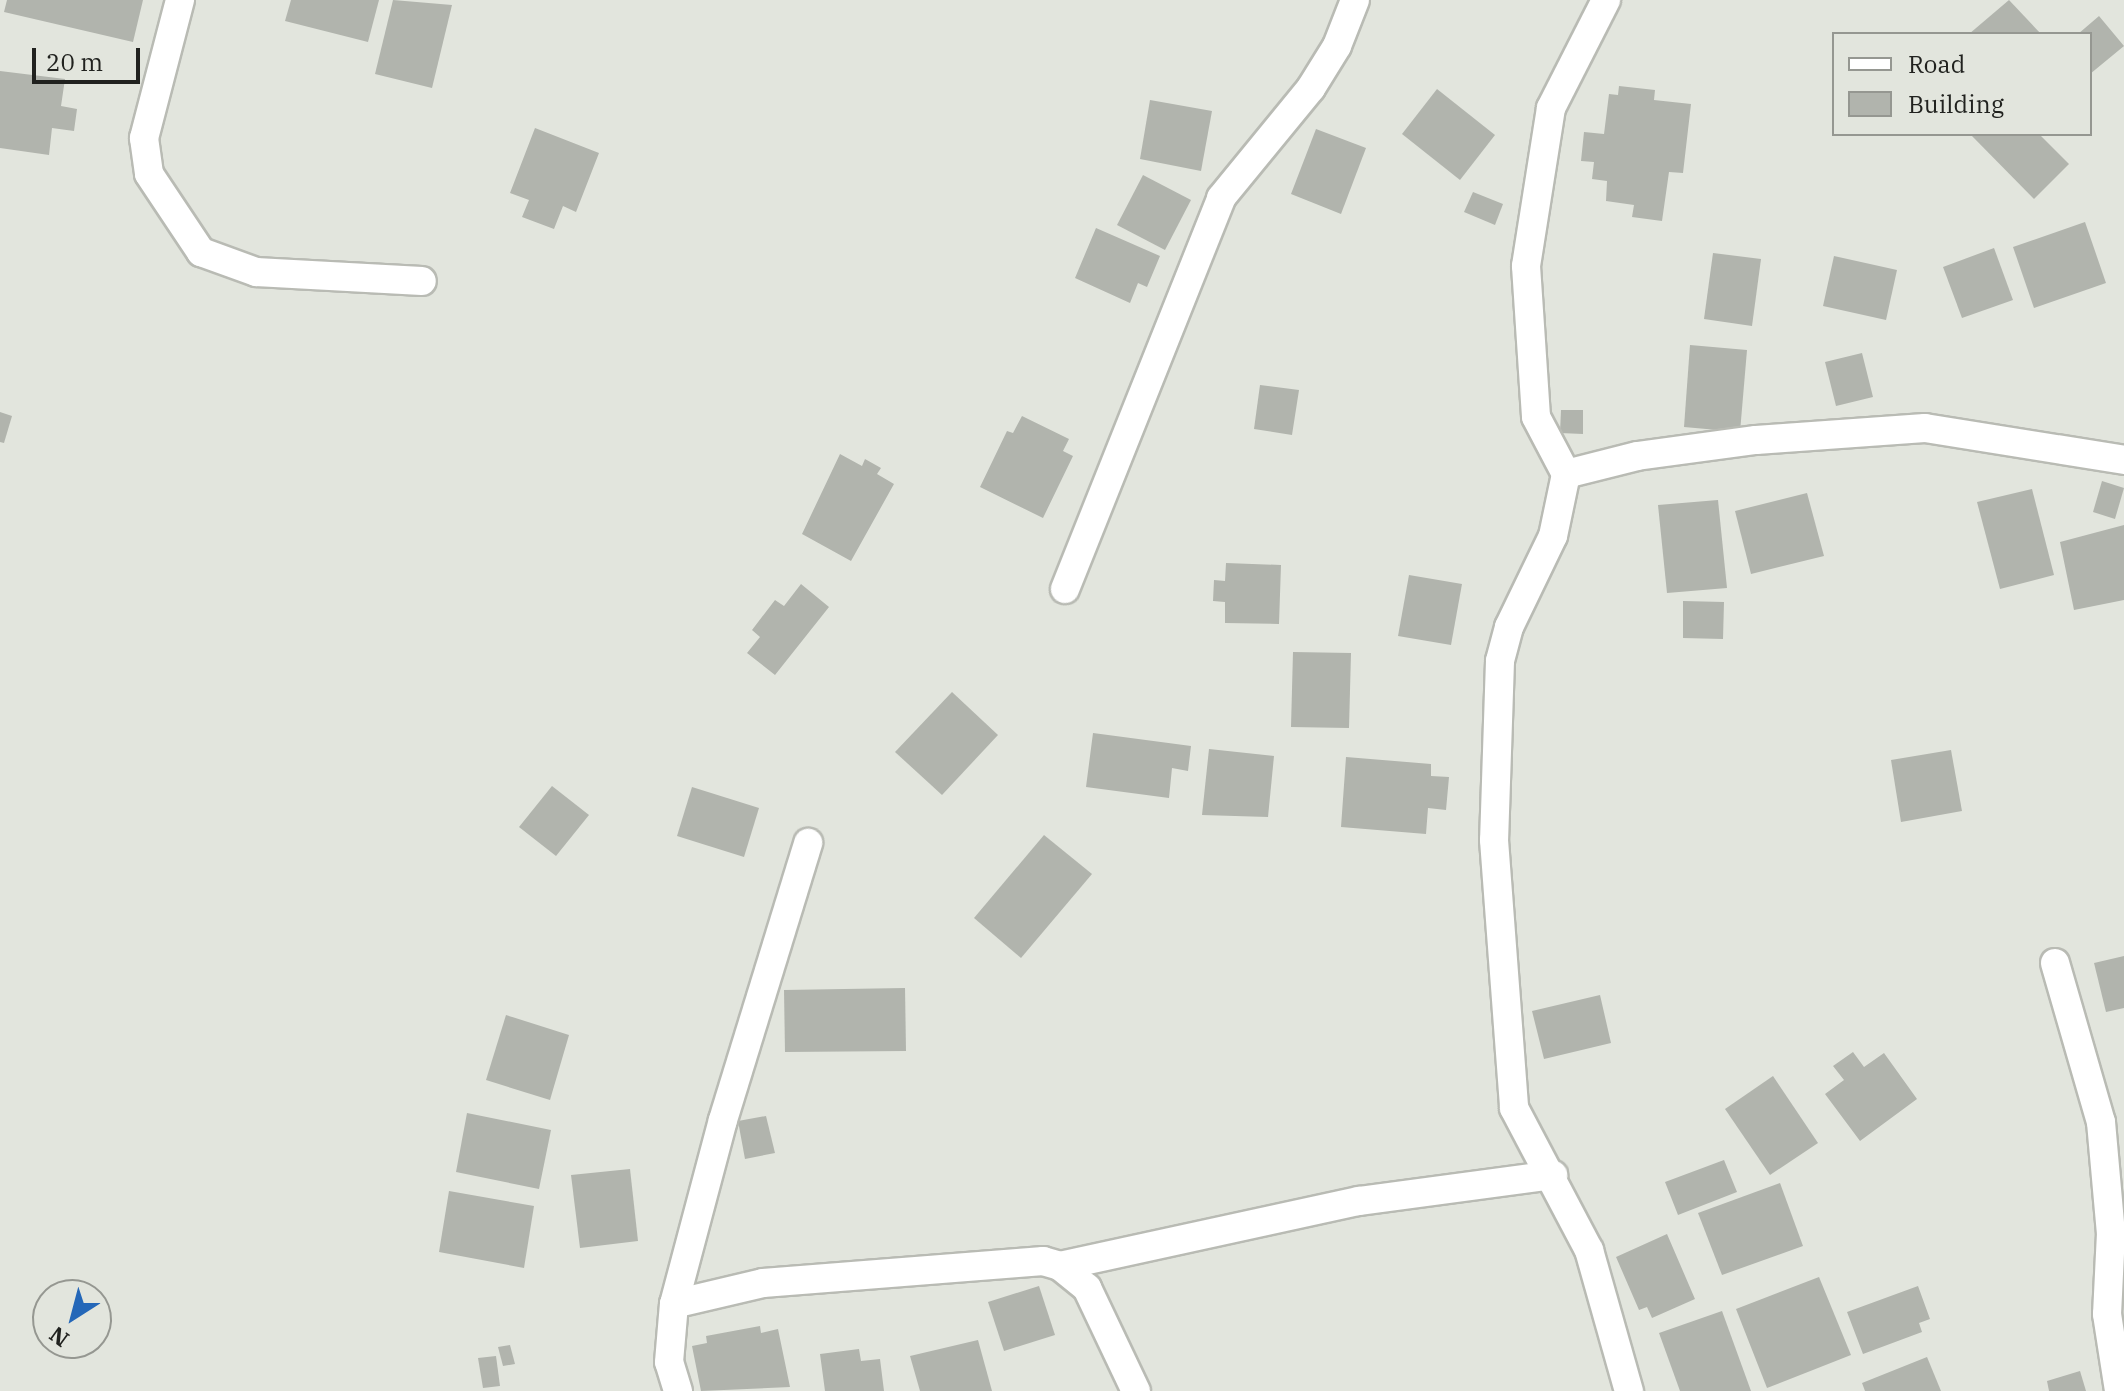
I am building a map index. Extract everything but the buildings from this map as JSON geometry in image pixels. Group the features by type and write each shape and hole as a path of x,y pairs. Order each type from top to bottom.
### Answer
{"street":[{"path":"180,0 144,138 149,174 201,252 256,272 422,281"},
{"path":"1065,589 1221,198 1311,88 1337,46 1355,0"},
{"path":"1606,0 1551,108 1526,266 1536,417 1566,474 1553,536 1509,627 1500,661 1494,840 1514,1108 1520,1127 1553,1175 1589,1250 1629,1391"},
{"path":"1566,474 1637,456 1741,442 1925,428 2124,460"},
{"path":"678,1391 669,1362 674,1304 723,1120 808,843"},
{"path":"2055,963 2101,1122 2111,1233 2107,1314 2119,1391"},
{"path":"674,1304 763,1283 874,1278 1005,1260 1060,1266 1359,1201 1553,1175"},
{"path":"1060,1266 1087,1288 1136,1391"}]}
